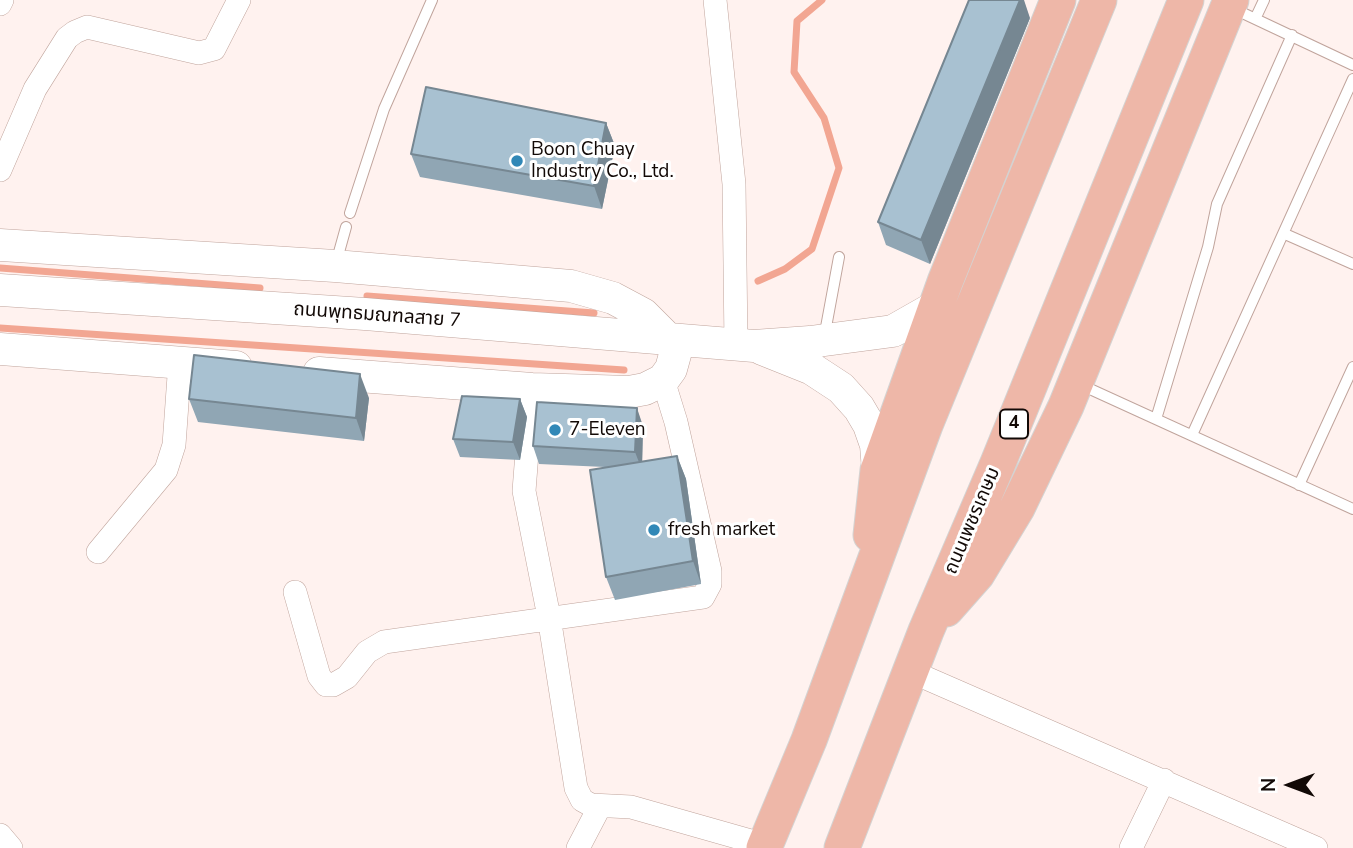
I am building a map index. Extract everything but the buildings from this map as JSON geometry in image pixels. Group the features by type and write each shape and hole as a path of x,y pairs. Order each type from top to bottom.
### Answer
{"main road":[{"path":"864,591 877,470 941,294 1058,0"},
{"path":"764,846 810,740 925,425 1099,0"},
{"name":"ถนนเพชรเกษม","path":"842,848 910,670 1111,187 1185,0"},
{"path":"926,631 977,574 1017,508 1080,373 1239,8"},
{"path":"941,294 1042,136"},
{"path":"1080,373 1081,327 1111,187"},
{"path":"0,245 323,265 571,286 613,298 643,314 674,340 671,369 663,380 645,389 629,392 532,389 0,349"},
{"path":"307,310 323,265"},
{"name":"ถนนพุทธมณฑลสาย 7","path":"0,290 307,310 745,346 823,341 893,331 941,294"},
{"name":"ถนนพุทธมณฑลสาย 7","path":"745,346 812,369 841,387 869,425 876,445 877,470"}],"street":[{"path":"0,170 35,89 68,38 75,32 87,27 199,53 214,48 239,0"},
{"path":"715,0 734,184 736,293 745,346"},
{"path":"98,552 166,470 174,445 180,362"},
{"path":"295,592 318,676 326,685 339,684 367,652 384,642 703,597 708,592 710,572 676,422 663,380"},
{"path":"532,389 523,479 549,617 576,788 582,800 600,806 641,809 764,846"},
{"path":"910,670 1316,848"},
{"path":"1131,848 1164,780"},
{"path":"578,848 600,806"},
{"path":"0,835 11,848"}],"lane":[{"path":"350,213 384,108 432,0"},
{"path":"1239,8 1264,0"},
{"path":"1239,8 1353,65"},
{"path":"1156,419 1208,247 1217,204 1292,35"},
{"path":"1192,435 1353,79"},
{"path":"323,265 345,227"},
{"path":"1285,234 1353,264"},
{"path":"823,341 839,257"},
{"path":"1299,485 1353,367"},
{"path":"1080,373 1156,419 1353,509"}],"waterway":[{"path":"758,281 785,269 812,249 839,168 824,118 794,72 797,21 822,0"},
{"path":"0,268 260,288"},
{"path":"367,296 594,313"},
{"path":"0,328 624,370"}],"place":[{"name":"Boon Chuay Industry Co., Ltd.","path":"517,161"},
{"name":"7-Eleven","path":"555,430"},
{"name":"fresh market","path":"654,530"}]}
